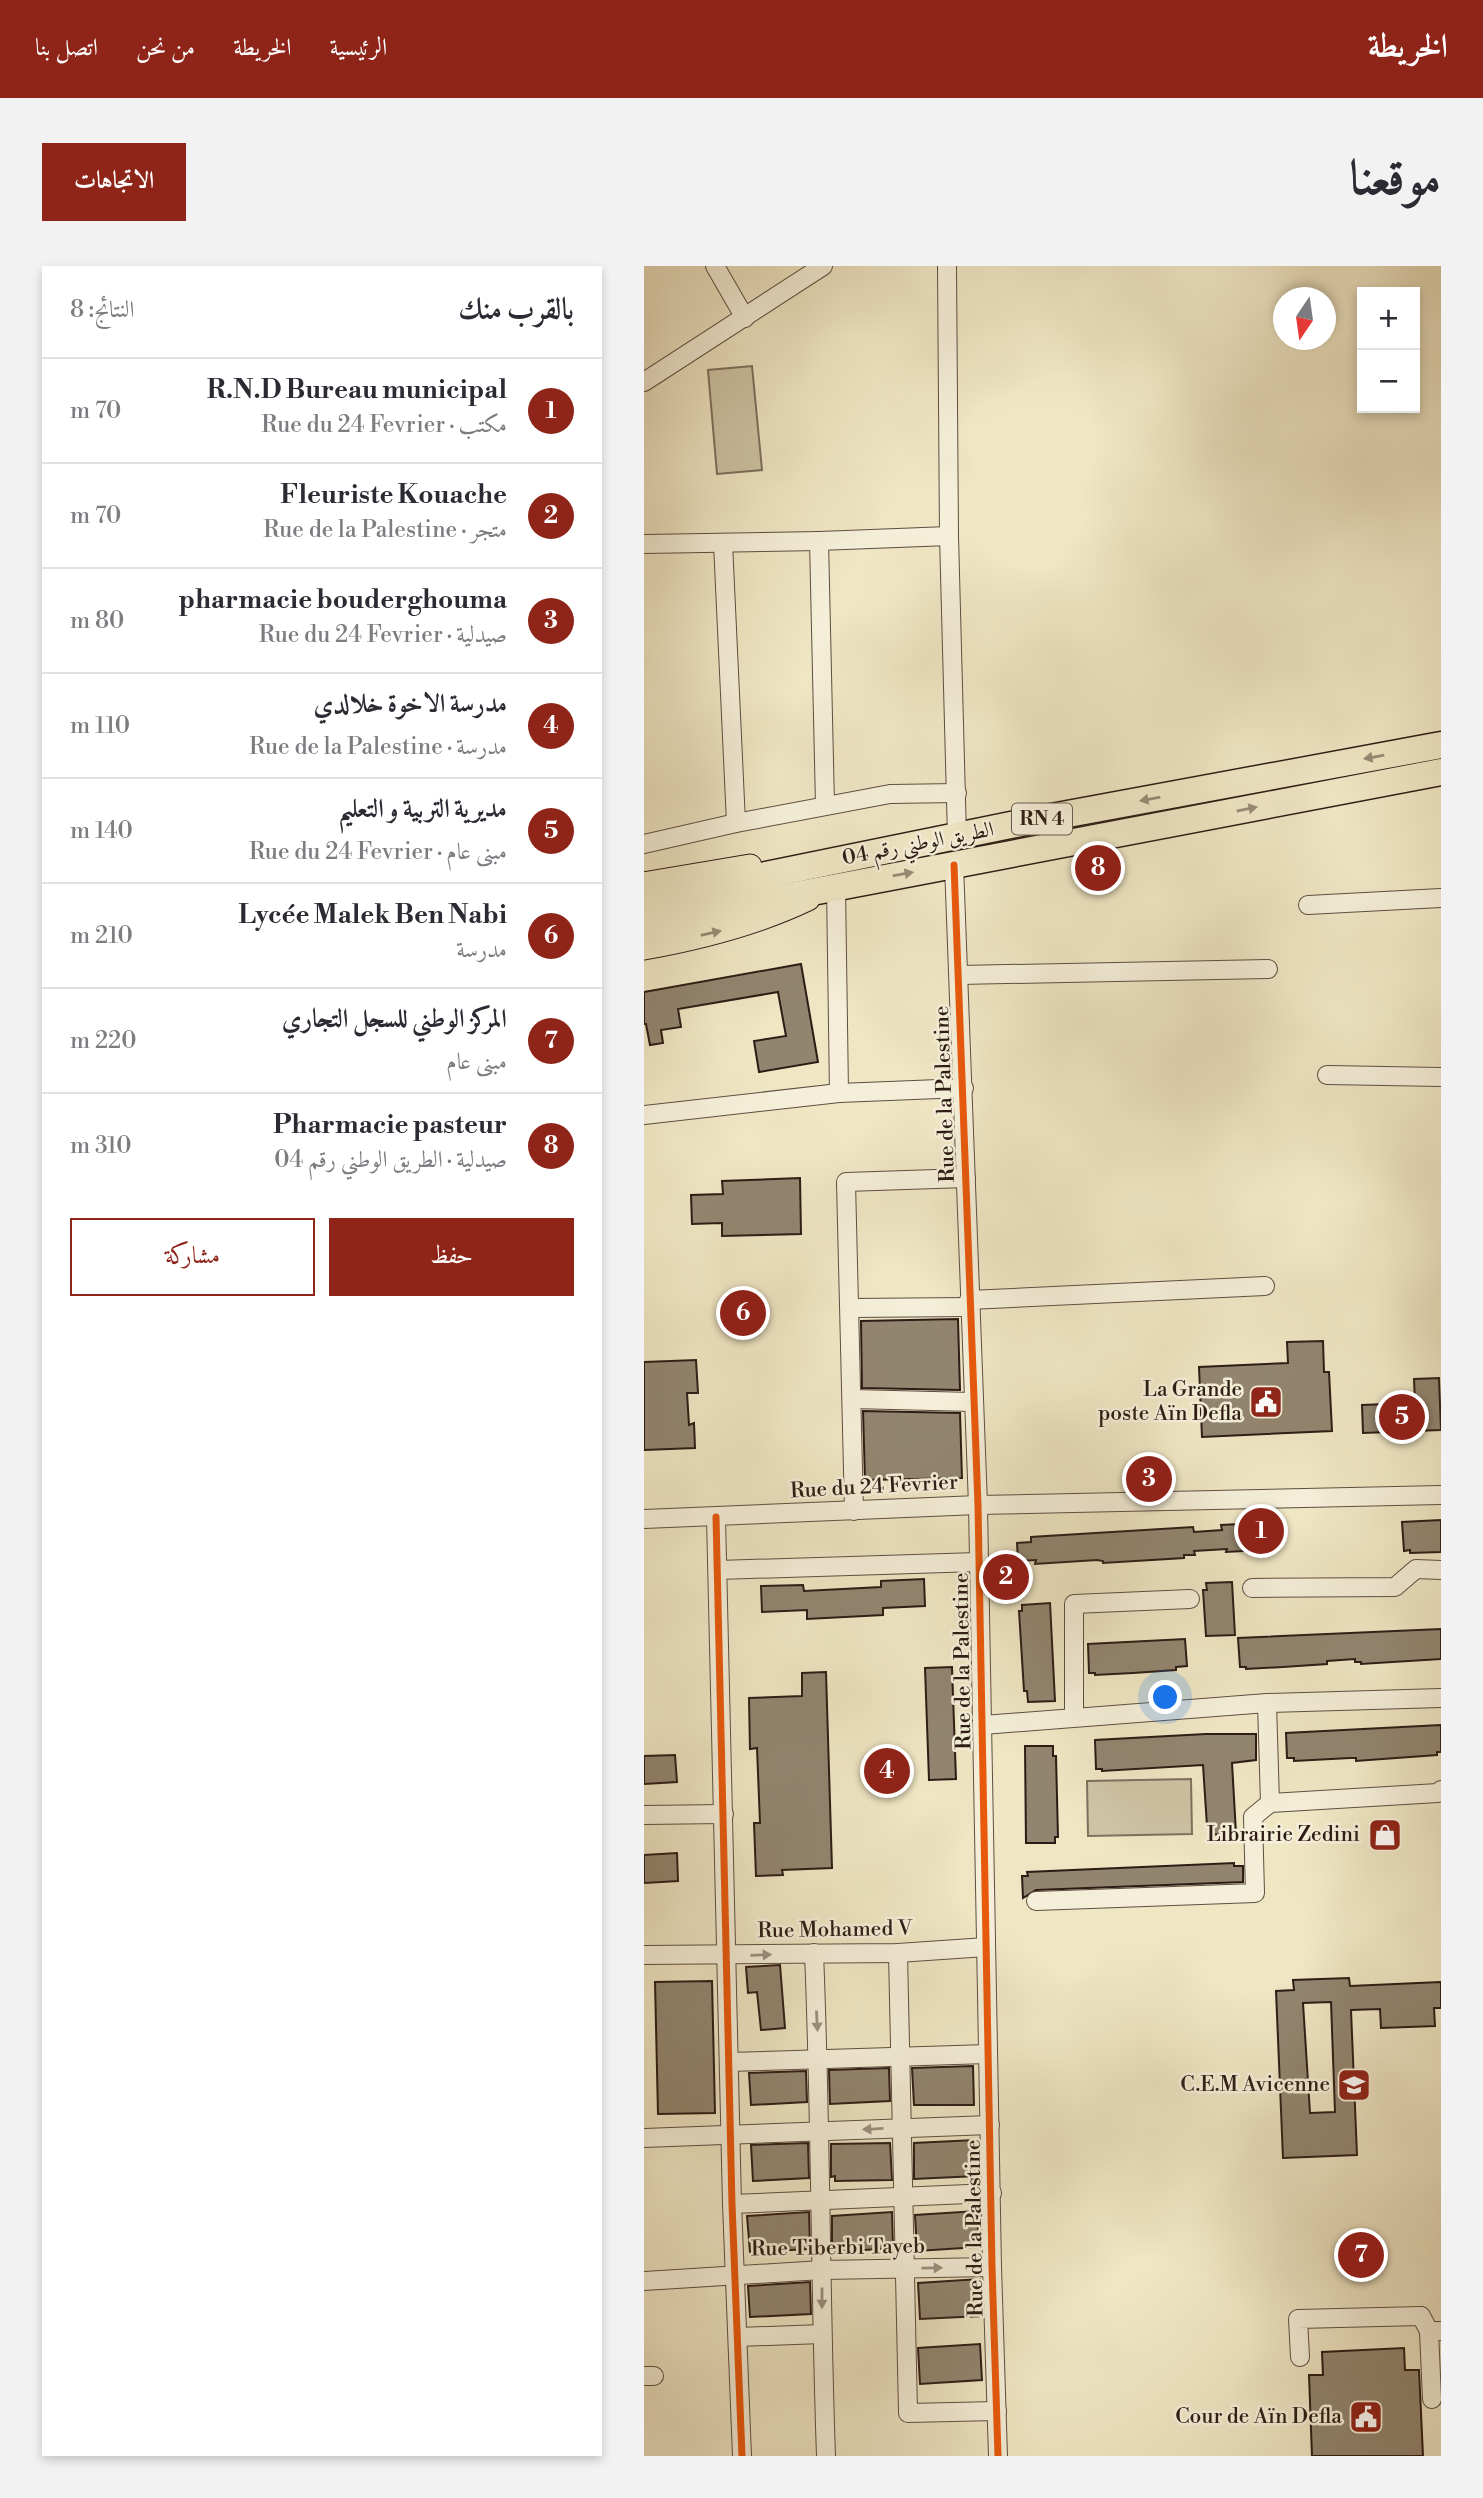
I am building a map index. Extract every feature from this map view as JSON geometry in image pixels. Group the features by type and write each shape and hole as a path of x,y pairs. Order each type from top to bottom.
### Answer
{"highway":[{"name":"الطريق الوطني رقم 04","path":"644,900 1030,821 1441,745"},
{"name":"الطريق الوطني رقم 04","path":"644,924 1441,772"}],"main road":[{"name":"RN 4","path":"644,884 777,862 868,854"},
{"name":"RN 4","path":"644,948 762,919 836,886"}],"street":[{"path":"715,266 745,318"},
{"path":"644,382 823,266"},
{"path":"947,266 949,536 957,837"},
{"path":"644,544 949,536"},
{"path":"819,541 825,805"},
{"path":"723,543 736,823"},
{"path":"644,844 736,823 890,794 957,793"},
{"name":"Rue de la Palestine","path":"954,865 978,1506 998,2456"},
{"path":"836,886 839,1093"},
{"path":"1308,905 1441,898"},
{"path":"959,975 1268,969"},
{"path":"1327,1075 1441,1077"},
{"path":"644,1115 839,1093 964,1088"},
{"path":"854,1511 846,1182 965,1178"},
{"path":"850,1308 1265,1286"},
{"path":"852,1399 973,1402"},
{"name":"Rue du 24 Fevrier","path":"644,1520 978,1506 1441,1495"},
{"path":"716,1517 731,2135 742,2456"},
{"path":"718,1570 978,1562"},
{"path":"1252,1588 1395,1587 1416,1569 1441,1570"},
{"path":"1074,1717 1074,1604 1190,1599"},
{"path":"983,1725 1268,1703 1441,1698"},
{"path":"1268,1703 1270,1803"},
{"path":"1036,1901 1255,1893 1253,1817 1270,1803 1438,1793 1441,1790"},
{"path":"644,1815 724,1814"},
{"name":"Rue Mohamed V","path":"644,1955 898,1953 986,1947"},
{"path":"814,1953 826,2456"},
{"path":"898,1953 908,2413 997,2411"},
{"path":"729,2062 988,2054"},
{"path":"644,2138 990,2125"},
{"path":"733,2204 992,2193"},
{"name":"Rue Tiberbi Tayeb","path":"644,2281 736,2273 992,2267"},
{"path":"1300,2357 1298,2319 1421,2316 1435,2331 1432,2399"},
{"path":"738,2337 822,2334"}],"shaded area":[{"path":"752,366 762,470 717,474 708,370"},
{"path":"1191,1779 1192,1834 1088,1836 1087,1781"}],"building":[{"path":"801,964 818,1062 759,1072 754,1041 786,1036 778,992 678,1009 681,1027 661,1030 663,1043 650,1045 644,1024 644,992"},
{"path":"800,1178 801,1234 722,1236 722,1223 692,1224 691,1195 723,1194 722,1181"},
{"path":"958,1319 960,1390 862,1388 861,1321"},
{"name":"La Grande poste Aïn Defla","path":"1323,1341 1324,1372 1329,1372 1332,1431 1202,1437 1199,1367 1288,1363 1287,1342"},
{"path":"696,1360 698,1393 687,1393 689,1425 694,1423 695,1448 644,1450 644,1362"},
{"path":"1439,1378 1441,1430 1363,1433 1362,1405 1415,1403 1414,1379"},
{"path":"863,1411 960,1413 962,1478 865,1480"},
{"path":"1441,1520 1441,1552 1404,1551 1402,1522"},
{"path":"1261,1523 1261,1526 1269,1525 1270,1546 1261,1547 1262,1550 1194,1551 1195,1555 1184,1555 1184,1558 1103,1563 1097,1560 1035,1564 1036,1560 1018,1561 1017,1543 1031,1542 1031,1537 1193,1527 1194,1532 1222,1530 1221,1525"},
{"path":"924,1579 925,1606 883,1608 883,1615 807,1619 807,1610 762,1612 761,1586 803,1585 804,1591 881,1587 881,1581"},
{"path":"1232,1582 1235,1635 1206,1636 1203,1590 1207,1590 1206,1583"},
{"path":"1050,1603 1055,1701 1028,1702 1027,1691 1024,1691 1019,1611 1022,1611 1022,1605"},
{"path":"1441,1629 1441,1659 1361,1664 1355,1662 1355,1659 1327,1661 1327,1664 1246,1669 1240,1667 1238,1638"},
{"path":"1185,1639 1187,1666 1176,1667 1176,1670 1095,1675 1089,1673 1088,1644"},
{"path":"952,1667 956,1779 929,1780 925,1668"},
{"path":"826,1672 832,1868 782,1870 783,1875 756,1876 754,1823 760,1823 757,1748 750,1749 749,1698 802,1696 802,1673"},
{"path":"1441,1725 1441,1752 1437,1752 1437,1755 1356,1761 1356,1758 1294,1761 1294,1758 1287,1758 1286,1733"},
{"path":"1256,1734 1256,1760 1232,1763 1236,1833 1209,1835 1203,1765 1102,1771 1096,1769 1095,1740"},
{"path":"1025,1746 1053,1746 1053,1756 1056,1756 1058,1837 1055,1837 1055,1843 1026,1843"},
{"path":"675,1755 677,1782 644,1784 644,1756"},
{"path":"677,1853 678,1881 644,1883 644,1855"},
{"path":"1234,1863 1234,1866 1243,1866 1243,1882 1036,1890 1023,1898 1022,1876 1028,1876 1027,1872"},
{"path":"780,1965 785,2028 761,2030 757,1992 748,1993 746,1967"},
{"path":"1349,1978 1350,1986 1441,1982 1441,2008 1434,2008 1435,2026 1381,2028 1380,2009 1351,2010 1357,2155 1283,2158 1276,1991 1294,1990 1293,1980","holes":["1331,2002 1335,2112 1310,2113 1303,2003"]},
{"path":"712,1981 715,2113 658,2114 655,1982"},
{"path":"973,2066 974,2105 914,2105 912,2068"},
{"path":"889,2068 890,2101 830,2104 829,2070"},
{"path":"806,2071 807,2102 751,2105 749,2073"},
{"path":"975,2140 977,2176 914,2179 914,2143"},
{"path":"808,2143 809,2178 753,2181 751,2145"},
{"path":"890,2143 892,2180 835,2181 835,2176 831,2177 831,2144"},
{"path":"977,2211 979,2247 917,2251 915,2215"},
{"path":"809,2212 810,2249 750,2252 747,2216"},
{"path":"892,2212 893,2248 836,2252 835,2247 832,2247 832,2216"},
{"path":"980,2279 982,2316 920,2319 918,2283"},
{"path":"810,2282 811,2314 750,2317 748,2286"},
{"path":"980,2344 982,2380 920,2384 918,2348"},
{"path":"1404,2348 1405,2370 1419,2370 1423,2456 1312,2456 1309,2375 1323,2375 1322,2352"}],"cycle path":[{"path":"954,865 978,1505 998,2456"},
{"path":"716,1517 732,2204 742,2456"}],"place":[{"name":"Pharmacie pasteur","path":"1098,868"},
{"name":"Lycée Malek Ben Nabi","path":"743,1313"},
{"name":"La Grande poste Aïn Defla","path":"1266,1402"},
{"name":"مديرية التربية و التعليم","path":"1402,1417"},
{"name":"pharmacie bouderghouma","path":"1149,1479"},
{"name":"R.N.D Bureau municipal","path":"1261,1531"},
{"name":"Fleuriste Kouache","path":"1006,1577"},
{"name":"مدرسة الاخوة خلالدي","path":"887,1771"},
{"name":"Librairie Zedini","path":"1385,1835"},
{"name":"C.E.M Avicenne","path":"1354,2085"},
{"name":"المركز الوطني للسجل التجاري","path":"1361,2255"},
{"name":"Cour de Aïn Defla","path":"1366,2417"}]}
